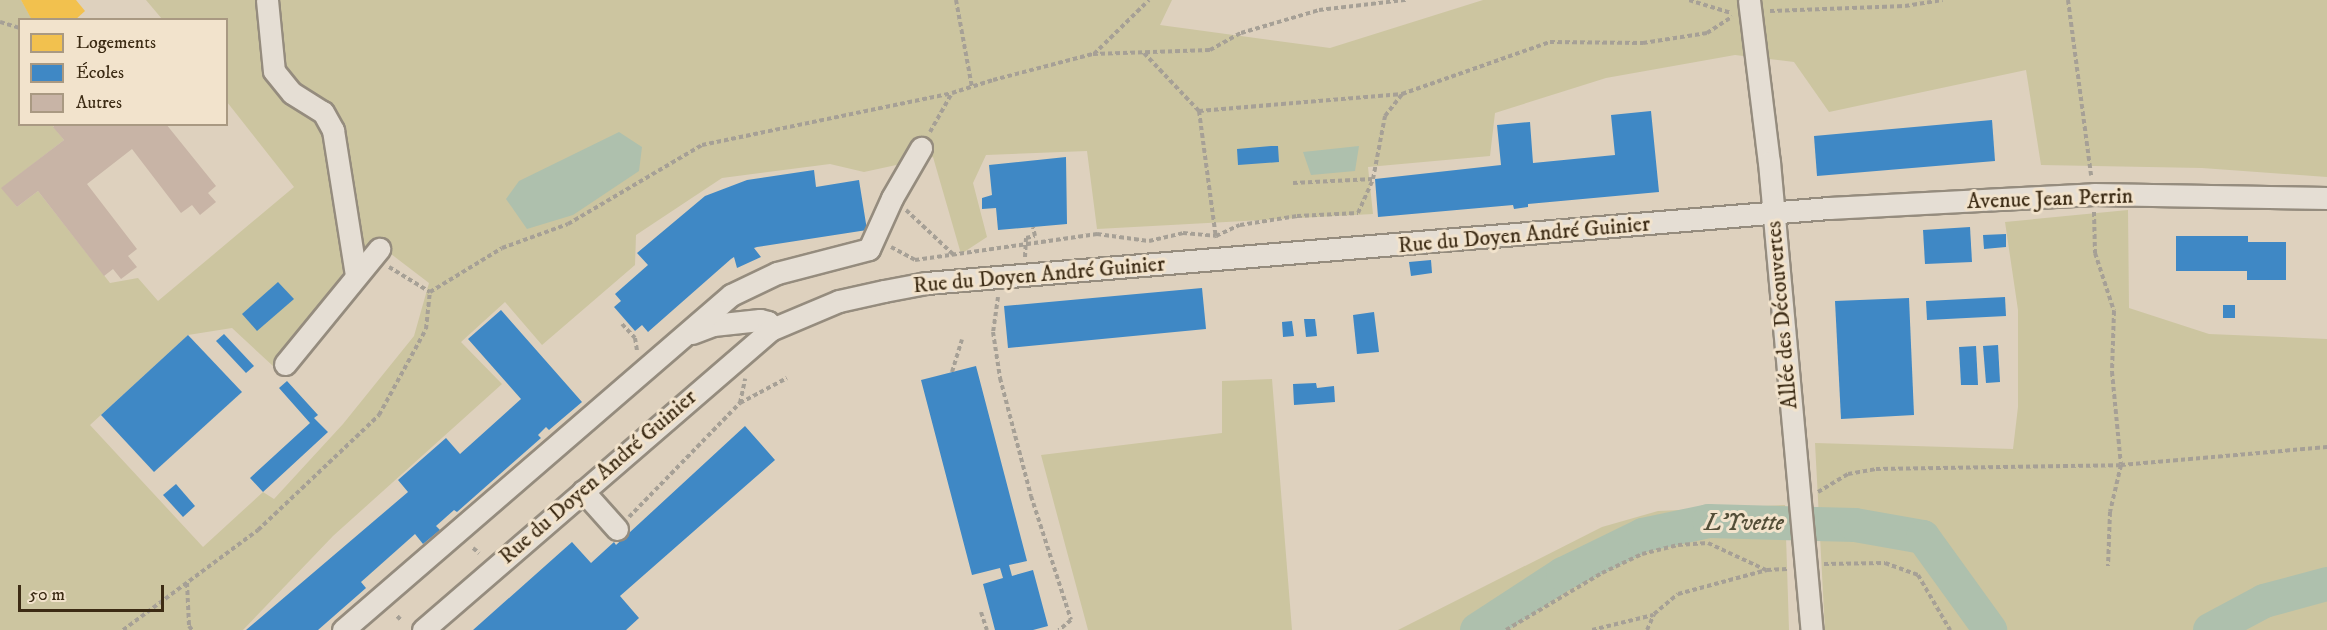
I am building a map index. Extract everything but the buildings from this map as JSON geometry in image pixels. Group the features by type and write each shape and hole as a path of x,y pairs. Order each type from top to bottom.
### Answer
{"street":[{"path":"267,0 274,71 292,93 323,112 333,130 357,276"},
{"name":"Allée des Découvertes","path":"1754,6 1773,213 1807,501 1804,550 1812,630"},
{"path":"343,630 731,295 777,273 869,249 892,198 921,148"},
{"name":"Avenue Jean Perrin","path":"1773,213 2094,194 2327,198"},
{"name":"Rue du Doyen André Guinier","path":"423,630 770,330 839,301 926,283 1773,213"},
{"path":"285,364 376,253"},
{"path":"684,335 713,326 760,320 768,322 770,330"},
{"path":"583,491 617,530"}],"path":[{"path":"956,0 972,87"},
{"path":"1093,54 1149,0"},
{"path":"429,292 502,248 568,224 702,146 952,93 1093,54 1210,50 1241,33 1345,2 1406,0"},
{"path":"1199,111 1402,94 1550,42 1643,43 1707,33 1736,15 1689,0"},
{"path":"1754,6 1905,6 1943,0"},
{"path":"2068,0 2094,194 2095,253 2114,311 2112,372 2121,465 2110,512 2108,566"},
{"path":"0,22 18,27"},
{"path":"1144,53 1199,111 1221,260"},
{"path":"921,148 952,93"},
{"path":"874,237 915,260 1104,234 1149,241 1183,233 1216,236 1240,225 1297,216 1358,213 1372,179 1385,116 1402,94"},
{"path":"1293,183 1372,179"},
{"path":"892,198 954,255"},
{"path":"1025,261 1024,244 1026,238 1035,236 1033,227"},
{"path":"376,253 429,292"},
{"path":"999,291 993,332 1000,378 1031,496 1071,620 1059,630"},
{"path":"123,630 258,530 379,415 426,329 429,292"},
{"path":"622,324 635,338 637,351 629,359"},
{"path":"952,372 962,339"},
{"path":"740,402 747,371"},
{"path":"617,530 740,402 787,378"},
{"path":"1807,501 1848,474 1876,468 2121,465 2327,447"},
{"path":"1506,630 1602,573 1642,554 1678,545 1708,543 1767,570 1678,594 1654,614 1592,630"},
{"path":"473,548 479,553"},
{"path":"1821,565 1847,561 1885,563 1918,575 1950,630"},
{"path":"187,583 189,626 192,630"},
{"path":"981,612 987,630"},
{"path":"1647,630 1654,614"},
{"path":"397,616 400,621"}],"shaded area":[{"path":"0,0 21,0 31,18 18,18 18,126 53,126 64,140 2,188 17,207 38,191 110,283 138,278 158,301 294,187 228,103 228,18 161,18 146,0 1172,0 1160,25 1330,48 1483,0 2327,0 2327,177 2202,168 2041,165 2026,70 1829,112 1794,62 1735,55 1606,78 1495,113 1490,156 1368,167 1373,214 1097,229 1087,151 986,155 973,183 987,237 961,254 933,157 864,172 830,164 722,178 636,235 635,265 542,345 505,302 461,342 502,384 333,536 243,630 0,630","holes":["374,241 429,283 414,336 343,424 274,499 263,492 203,547 90,425 188,335 232,328 273,366 344,272"]},
{"path":"619,132 642,147 639,171 573,215 527,229 506,199 519,181"},
{"path":"1359,146 1355,171 1311,175 1303,152"},
{"path":"2128,210 2129,308 2209,334 2327,339 2327,630 1825,630 1815,443 2013,449 2018,407 2018,310 2005,222"},
{"path":"1272,379 1292,630 1088,630 1041,455 1222,433 1222,381"},
{"path":"1785,505 1789,630 1398,630 1602,527 1658,511"}],"waterway":[{"name":"L'Yvette","path":"1477,630 1563,574 1643,535 1709,521 1855,525 1923,537 1990,630"},
{"name":"L'Yvette","path":"2210,630 2264,601 2327,584"}]}
